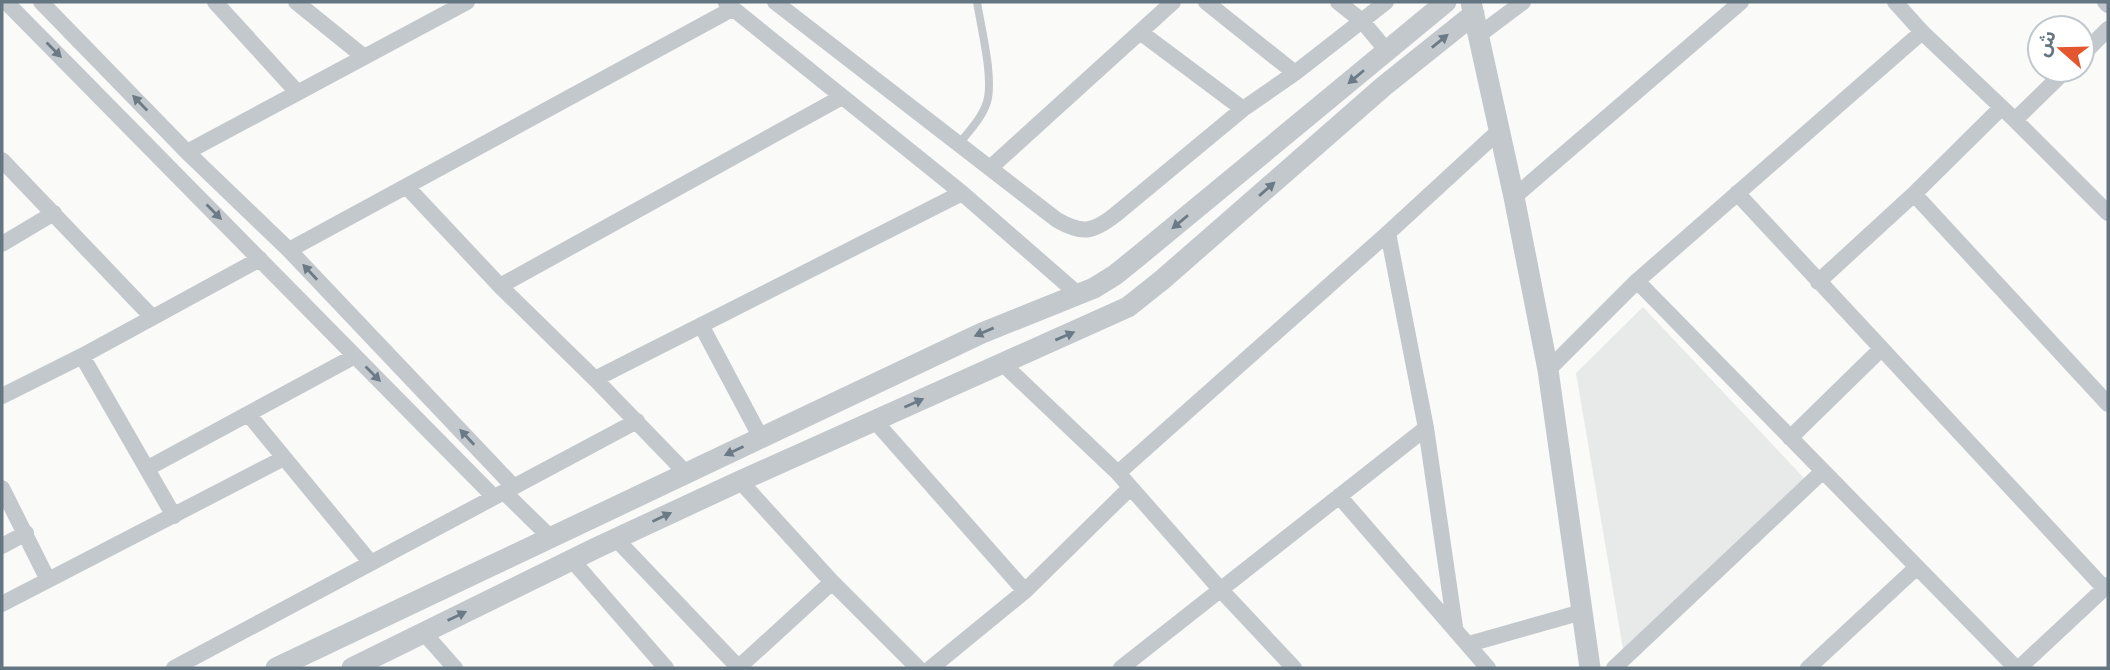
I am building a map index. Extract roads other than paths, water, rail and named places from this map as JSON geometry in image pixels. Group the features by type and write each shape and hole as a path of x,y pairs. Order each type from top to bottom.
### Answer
{"street":[{"path":"6,2 355,356 551,538"},
{"path":"41,2 187,152 336,299 504,492"},
{"path":"215,2 297,92"},
{"path":"296,2 363,56"},
{"path":"187,152 467,2"},
{"path":"775,2 1057,220 1074,230 1087,231 1101,226 1243,109 1295,73 1385,2"},
{"path":"990,168 1173,2"},
{"path":"1206,2 1295,73"},
{"path":"1338,2 1362,21 1387,51"},
{"path":"276,668 982,333 1079,295 1115,275 1446,2"},
{"path":"352,668 740,481 1128,307 1384,86 1475,17 1523,2"},
{"path":"1514,197 1741,2"},
{"path":"1895,2 1922,32 2108,213"},
{"path":"289,250 407,187 728,5 962,193 1079,295"},
{"path":"1475,17 1548,370 1590,668"},
{"path":"1140,32 1243,109"},
{"path":"1548,370 1637,281 1922,32"},
{"path":"93,90 108,71"},
{"path":"2015,120 2052,84"},
{"path":"500,286 842,97"},
{"path":"1818,282 1914,194 2001,108"},
{"path":"1118,473 1500,130"},
{"path":"2,160 152,317"},
{"path":"407,187 500,286 686,473"},
{"path":"595,379 962,193"},
{"path":"1637,281 2018,668 2106,587 1737,193"},
{"path":"1914,194 2108,404"},
{"path":"2,244 54,213"},
{"path":"1388,233 1426,428 1455,627"},
{"path":"2,396 82,356 260,259"},
{"path":"317,317 336,299"},
{"path":"701,325 761,438"},
{"path":"1790,438 1881,349"},
{"path":"82,356 174,516"},
{"path":"148,468 355,356"},
{"path":"1002,363 1118,473 1294,668"},
{"path":"855,393 874,421 1025,591"},
{"path":"249,415 372,563"},
{"path":"174,668 637,421"},
{"path":"1121,668 1426,428"},
{"path":"2,604 284,458"},
{"path":"1614,668 1823,471"},
{"path":"740,481 832,582 918,668"},
{"path":"2,488 48,580"},
{"path":"941,665 1025,591 1130,488"},
{"path":"1339,496 1488,668"},
{"path":"2,546 26,533"},
{"path":"616,539 738,668 832,582"},
{"path":"572,560 666,668"},
{"path":"1808,668 1917,567"},
{"path":"1469,644 1582,612"},
{"path":"424,633 455,668"}],"lane":[{"path":"959,144 979,118 990,86 977,2"}]}
